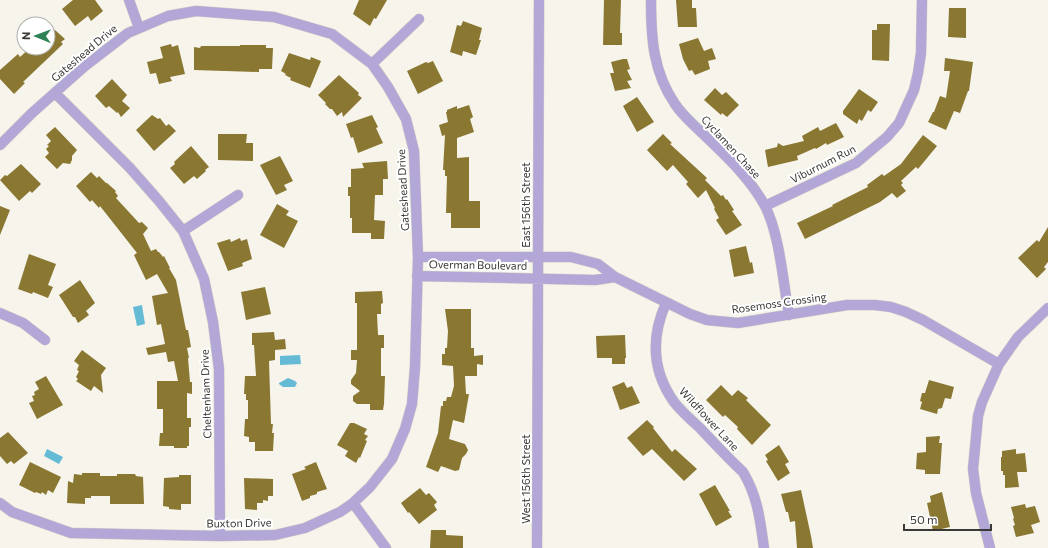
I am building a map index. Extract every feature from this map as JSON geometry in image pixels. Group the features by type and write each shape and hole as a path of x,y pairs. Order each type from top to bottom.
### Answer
{"street":[{"path":"129,0 139,28"},
{"name":"East 156th Street","path":"538,410 539,0"},
{"name":"Cyclamen Chase","path":"651,0 652,43 655,60 661,78 675,104 688,119 733,163 747,179 765,206 776,236 789,315"},
{"name":"Viburnum Run","path":"765,206 856,163 887,137 899,123 914,90 918,73 921,53 922,0"},
{"name":"Gateshead Drive","path":"0,145 54,93 85,66 128,33 168,16 196,10 274,17 332,34 372,64 388,87 406,119 414,150 418,256 417,276"},
{"path":"372,64 419,19"},
{"name":"Cheltenham Drive","path":"54,93 130,168 159,200 183,231 204,279 213,322 219,369 220,536"},
{"path":"183,231 238,195"},
{"name":"Rosemoss Crossing","path":"418,256 571,257 598,264 615,277 690,314 707,320 723,322 738,323 847,305 875,305 891,307 923,320 999,364"},
{"name":"Buxton Drive","path":"0,503 12,512 71,533 220,536 274,535 304,528 340,512 353,503 370,487 392,459 405,429 412,404 415,368 417,276"},
{"name":"Overman Boulevard","path":"417,276 595,280 615,277"},
{"name":"Wildflower Lane","path":"666,303 660,316 655,340 656,359 665,388 675,403 743,472 750,484 760,514 764,548"},
{"path":"990,548 976,493 973,469 978,416 982,402 999,364 1018,338 1048,308"},
{"path":"0,313 24,323 45,340"},
{"name":"West 156th Street","path":"537,548 538,410"},
{"path":"353,503 386,548"}],"water":[{"path":"142,305 145,324 137,326 133,307"},
{"path":"300,355 301,364 280,365 280,356"},
{"path":"288,378 297,383 295,387 283,387 279,384"},
{"path":"47,449 63,457 59,464 44,456"}],"building":[{"path":"73,0 95,0 103,11 91,21 88,16 75,26 62,9"},
{"path":"359,0 387,0 370,26 353,14"},
{"path":"604,0 621,0 620,33 622,33 622,45 603,45"},
{"path":"676,0 692,0 692,8 696,8 697,27 678,27"},
{"path":"949,8 966,8 966,38 948,37"},
{"path":"463,21 482,28 479,40 481,40 476,55 463,51 462,56 450,52 457,25 461,26"},
{"path":"877,24 890,24 889,61 872,60 872,30 877,30"},
{"path":"56,31 65,39 61,42 63,44 56,51"},
{"path":"698,38 704,51 712,48 716,59 708,61 710,69 695,75 692,70 689,71 683,59 679,44"},
{"path":"171,44 172,47 178,45 185,74 170,77 172,81 159,84 156,73 150,74 147,62 163,58 160,47"},
{"path":"266,45 266,48 273,48 272,69 259,69 259,72 194,70 194,47 200,48 201,46"},
{"path":"289,53 310,60 311,57 321,61 310,88 290,80 291,78 281,71"},
{"path":"16,56 50,56 23,82 25,83 14,94 0,79 0,70"},
{"path":"945,58 973,62 969,91 960,113 954,111 946,130 928,122 934,112 940,96 946,98 950,71 944,71"},
{"path":"627,59 630,69 627,70 632,80 627,81 631,88 615,91 610,73 614,73 611,62"},
{"path":"433,61 443,81 418,94 407,71 426,62 428,63"},
{"path":"339,75 359,93 358,95 362,98 343,117 342,112 337,116 318,95"},
{"path":"112,79 127,95 122,101 130,108 121,117 118,112 117,113 109,106 106,108 95,96"},
{"path":"715,88 722,95 726,92 739,105 727,117 722,113 721,115 704,100"},
{"path":"859,89 878,102 871,112 868,110 862,121 859,119 857,124 843,114 843,111"},
{"path":"637,97 654,122 637,132 623,106"},
{"path":"469,105 473,117 470,119 474,132 457,138 457,158 469,157 469,201 480,201 480,228 451,228 451,213 446,213 447,176 445,176 445,170 443,170 445,135 442,136 439,125 448,122 447,110 457,106 457,109"},
{"path":"152,115 158,119 160,118 166,126 169,124 176,131 154,151 136,130"},
{"path":"372,115 383,143 358,153 353,137 351,138 346,124"},
{"path":"836,123 844,137 797,156 798,160 768,167 765,150 777,147 778,143 783,146 804,141 802,136 818,127 820,131"},
{"path":"55,127 77,150 72,156 70,164 63,163 57,169 45,157 49,153 46,149 49,146 47,145 51,141 46,135"},
{"path":"218,134 247,134 246,143 253,143 253,161 218,160"},
{"path":"663,134 672,143 670,144 707,178 705,180 721,196 723,195 726,200 727,199 734,210 732,211 742,225 726,235 716,220 719,218 706,190 698,198 686,184 688,182 673,165 667,171 647,150"},
{"path":"923,135 937,146 918,169 916,167 901,181 903,183 901,185 906,191 897,198 892,193 880,202 805,239 797,223 868,187 867,185 882,174 884,176 901,164"},
{"path":"191,146 209,167 197,179 194,176 184,184 170,168 175,164 174,162"},
{"path":"280,156 293,181 284,185 287,190 276,195 260,165"},
{"path":"387,161 388,179 383,179 383,195 375,195 374,220 385,221 384,239 371,239 371,233 352,233 350,196 348,196 348,187 351,187 351,169 364,168 362,163"},
{"path":"21,164 41,184 32,193 30,191 19,201 0,180"},
{"path":"91,172 97,178 99,176 116,191 115,192 118,196 116,198 139,223 142,222 148,228 143,234 151,251 156,249 163,257 164,256 176,280 191,347 187,348 190,382 192,382 192,394 187,393 187,418 191,418 191,427 189,427 189,446 187,446 187,448 159,446 160,433 163,433 163,409 157,409 157,381 178,381 174,361 168,362 166,352 148,355 146,348 165,344 161,324 157,325 152,296 168,293 157,274 146,280 134,255 137,253 100,206 99,208 92,200 90,202 76,186"},
{"path":"277,204 289,211 286,215 298,221 284,248 260,235"},
{"path":"0,206 10,210 0,235"},
{"path":"1048,227 1048,262 1044,267 1046,269 1037,278 1018,258 1037,240 1039,242"},
{"path":"240,238 241,241 247,239 252,259 242,263 243,266 228,271 217,243 230,239 231,242"},
{"path":"746,246 750,263 752,262 754,273 734,277 729,250"},
{"path":"29,254 56,264 48,285 53,287 48,298 33,292 32,294 18,289"},
{"path":"80,280 95,303 86,311 89,315 78,323 59,295"},
{"path":"265,287 271,314 246,320 241,292"},
{"path":"382,291 383,303 381,304 381,314 377,314 378,335 384,335 384,348 381,348 381,376 385,376 384,404 383,410 370,410 370,404 357,404 353,401 353,396 360,391 351,384 351,380 356,373 357,360 351,360 351,350 357,350 357,303 355,303 355,292"},
{"path":"445,309 471,309 471,348 474,348 474,356 483,355 483,365 477,364 477,376 465,376 466,394 469,394 464,423 453,420 449,439 465,444 468,450 462,458 459,470 455,471 441,466 438,472 426,467 438,433 441,406 443,406 443,401 446,401 447,397 451,397 454,386 453,366 442,365 442,354 445,354 445,348 447,348 448,331"},
{"path":"274,332 275,340 285,339 286,349 275,350 275,360 269,361 271,424 273,424 272,433 274,433 273,451 255,451 255,442 249,442 249,437 244,436 245,419 248,419 248,400 246,400 246,394 244,394 245,376 256,376 252,333"},
{"path":"625,335 625,364 612,364 612,358 597,358 596,336"},
{"path":"82,350 106,368 101,375 103,393 94,386 91,391 76,381 78,379 76,377 79,371 77,370 79,365 74,361"},
{"path":"46,376 63,405 37,419 29,403 34,401 32,396 35,395 34,392 39,389 35,382"},
{"path":"929,380 954,387 951,399 945,398 942,408 938,409 937,414 920,409 922,393 925,393"},
{"path":"624,382 627,388 632,386 640,403 620,410 612,387"},
{"path":"721,385 732,396 738,390 748,398 746,400 771,425 752,445 737,429 738,427 725,415 723,417 706,400"},
{"path":"647,420 654,427 653,428 672,452 675,449 697,469 684,481 652,449 643,456 627,438"},
{"path":"350,423 354,423 367,429 364,434 368,436 365,440 367,441 360,458 359,457 356,463 345,456 348,451 337,445"},
{"path":"8,432 28,453 14,464 11,461 7,464 0,456 0,438"},
{"path":"940,436 939,443 942,443 940,474 925,474 925,470 916,469 917,453 926,452 926,437"},
{"path":"779,445 789,462 785,464 790,473 778,481 766,461 768,460 765,455"},
{"path":"1016,449 1016,454 1025,453 1027,472 1017,472 1019,487 1005,488 1005,475 1003,475 1003,471 1001,471 1002,451"},
{"path":"30,462 61,477 53,493 48,490 46,495 42,492 41,494 35,493 19,485"},
{"path":"316,462 327,489 317,492 317,494 302,501 292,474 306,469 304,467"},
{"path":"82,473 100,473 100,476 135,474 136,476 143,477 144,504 110,504 110,496 91,496 91,498 85,498 85,504 67,503 68,481 73,483 74,474 82,475"},
{"path":"179,475 191,475 191,504 181,504 181,510 169,509 169,507 163,506 164,478 179,477"},
{"path":"244,478 273,479 273,496 268,496 268,501 263,500 263,503 257,503 257,510 245,509"},
{"path":"715,485 732,517 716,526 699,494"},
{"path":"420,488 426,495 429,493 437,502 434,505 437,510 419,524 401,503"},
{"path":"801,490 813,548 797,548 795,521 790,522 781,494"},
{"path":"942,492 950,527 933,531 927,503 931,502 930,496"},
{"path":"1025,504 1026,508 1035,506 1040,522 1031,525 1034,533 1016,537 1011,507"},
{"path":"431,530 446,530 446,535 463,536 463,548 430,548"}]}
